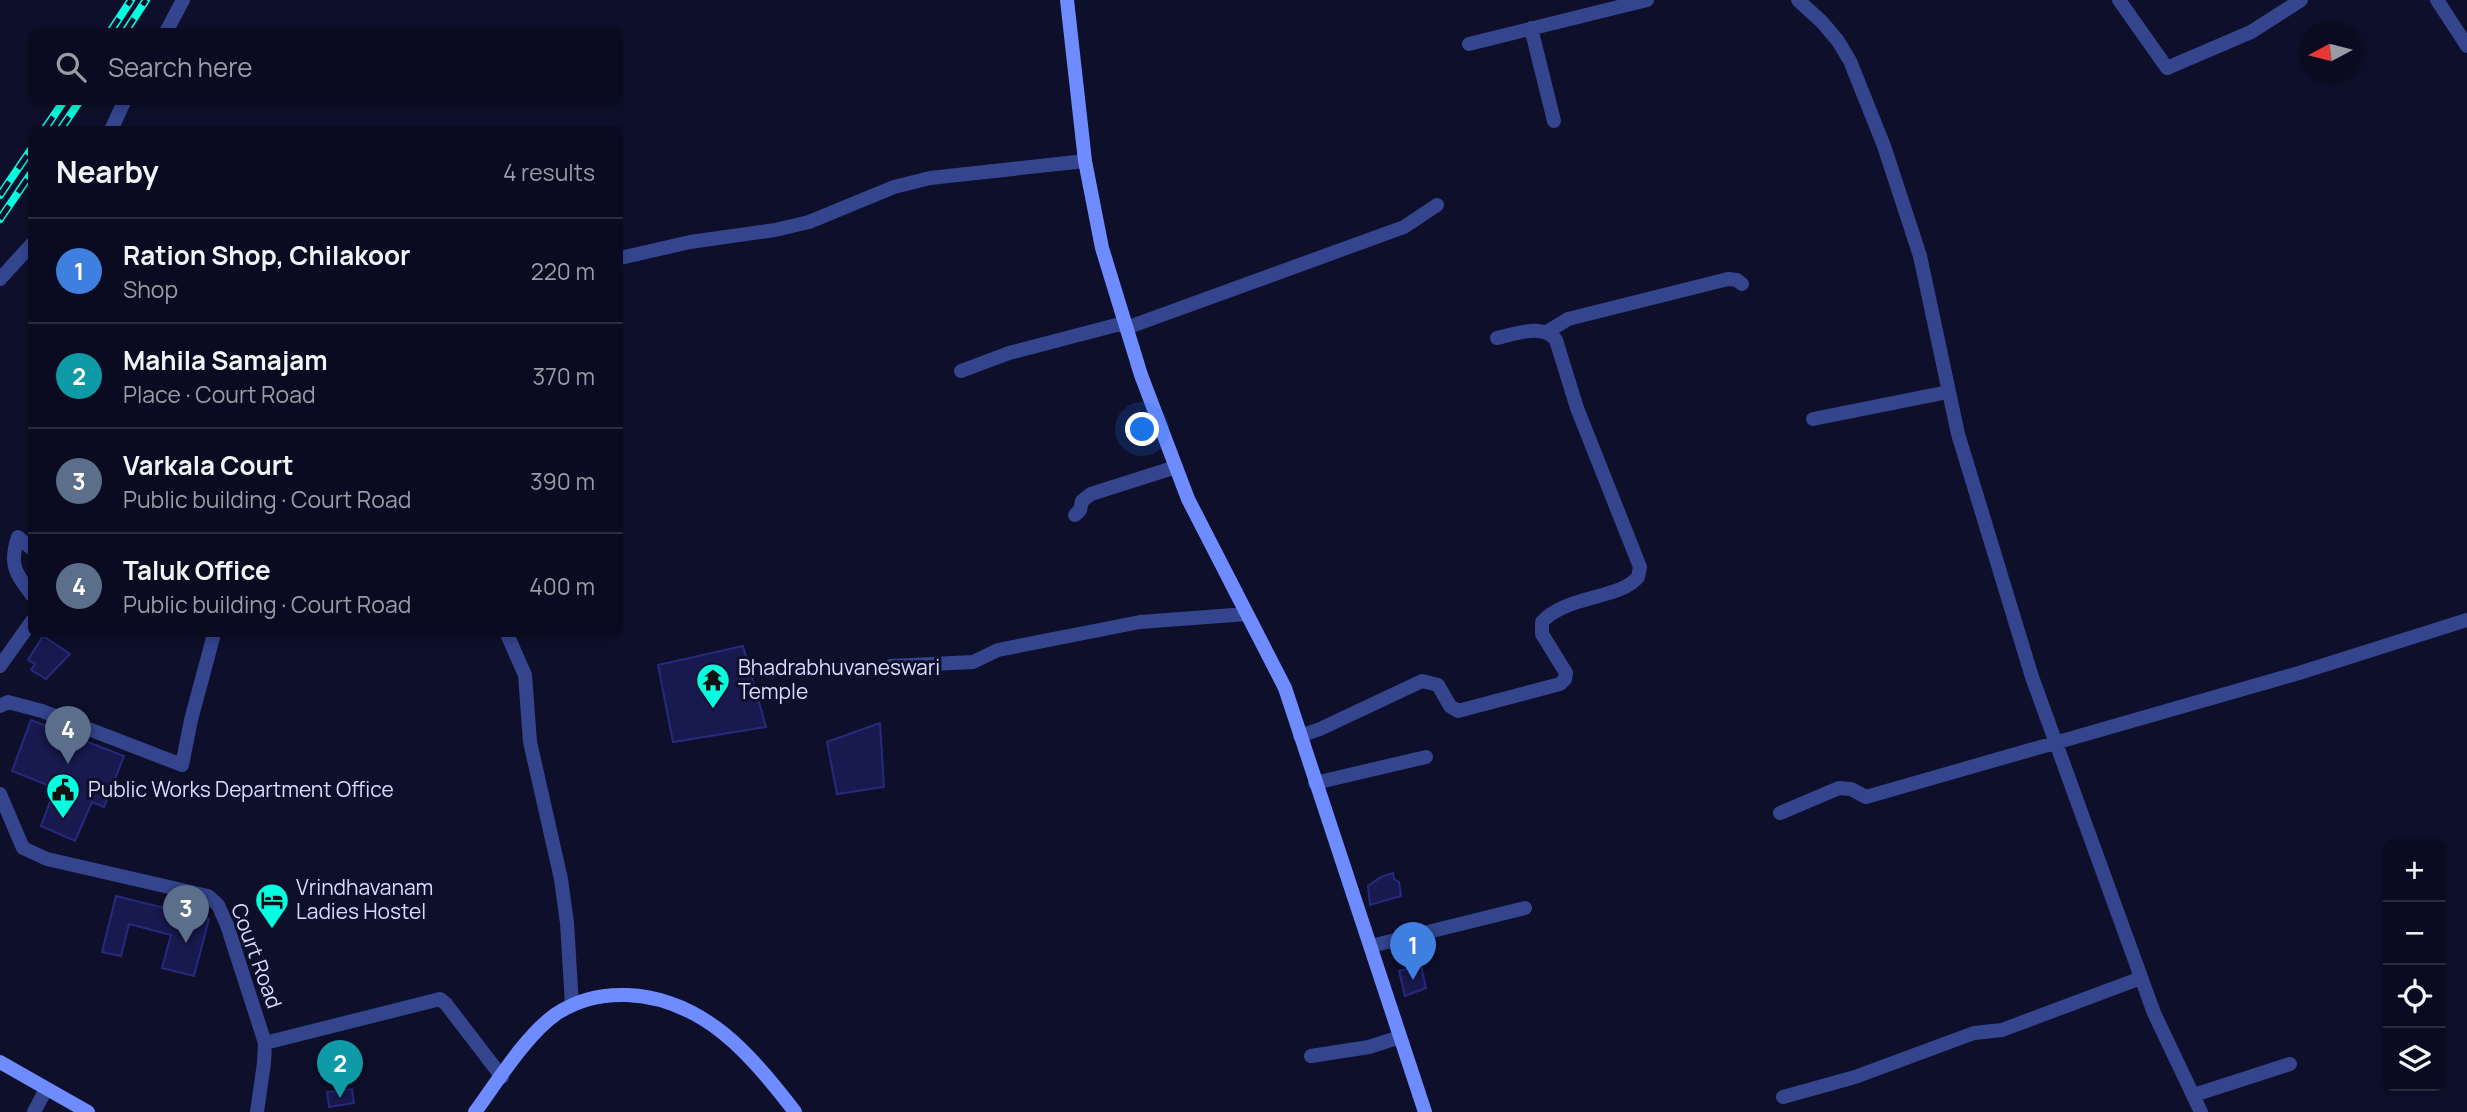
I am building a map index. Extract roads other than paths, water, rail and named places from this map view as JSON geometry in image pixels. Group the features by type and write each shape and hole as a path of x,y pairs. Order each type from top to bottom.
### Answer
{"main road":[{"path":"1067,0 1085,160 1102,248 1141,375 1188,499 1285,688 1425,1112"},
{"path":"475,1112 539,1029 555,1015 572,1004 615,995 656,998 685,1008 715,1025 746,1052 795,1112"},
{"path":"0,1062 88,1112"}],"street":[{"path":"168,28 183,0"},
{"path":"1469,44 1647,0"},
{"path":"1798,0 1822,22 1850,61 1885,146 1920,257 1961,447 2032,677 2154,1013 2201,1112"},
{"path":"2119,0 2167,68 2251,32 2301,0"},
{"path":"2437,0 2467,46"},
{"path":"1531,28 1554,121"},
{"path":"113,126 123,105"},
{"path":"623,257 690,242 775,230 809,222 894,187 930,178 1085,160"},
{"path":"961,371 1009,353 1125,325 1404,226 1437,205"},
{"path":"0,279 28,248"},
{"path":"1547,332 1568,319 1728,279 1742,284"},
{"path":"1300,736 1422,681 1438,685 1450,706 1458,711 1560,684 1566,673 1542,634 1542,622 1560,609 1624,588 1638,577 1640,566 1577,408 1557,343 1547,332 1539,330 1497,338"},
{"path":"1813,418 1948,392"},
{"path":"1075,515 1080,510 1083,499 1091,494 1176,467"},
{"path":"28,546 18,537 12,554 19,578 28,590"},
{"path":"891,666 973,662 998,650 1140,622 1247,614"},
{"path":"1780,813 1839,788 1851,789 1866,797 2299,673 2467,620"},
{"path":"0,666 28,627"},
{"path":"0,706 8,702 42,711 182,765 213,637"},
{"path":"508,637 525,675 530,742 561,879 567,923 572,1004"},
{"path":"1315,783 1426,757"},
{"name":"Court Road","path":"0,794 23,848 47,859 208,896 218,905 265,1043 440,999 502,1077"},
{"path":"1370,946 1525,908"},
{"path":"1783,1097 1855,1077 1974,1033 2002,1031 2141,978"},
{"path":"1311,1056 1368,1047 1400,1037"},
{"path":"257,1112 265,1043"},
{"path":"2194,1095 2290,1064"},
{"path":"34,1112 46,1088"}],"railway":[{"path":"113,28 131,0"},
{"path":"128,28 146,0"},
{"path":"47,126 61,105"},
{"path":"63,126 77,105"},
{"path":"0,195 28,154"},
{"path":"0,219 28,178"}],"place":[{"name":"Bhadrabhuvaneswari Temple","path":"713,710"},
{"name":"Taluk Office","path":"68,764"},
{"name":"Public Works Department Office","path":"63,820"},
{"name":"Vrindhavanam Ladies Hostel","path":"272,930"},
{"name":"Varkala Court","path":"186,943"},
{"name":"Ration Shop, Chilakoor","path":"1413,980"},
{"name":"Mahila Samajam","path":"340,1098"}]}
